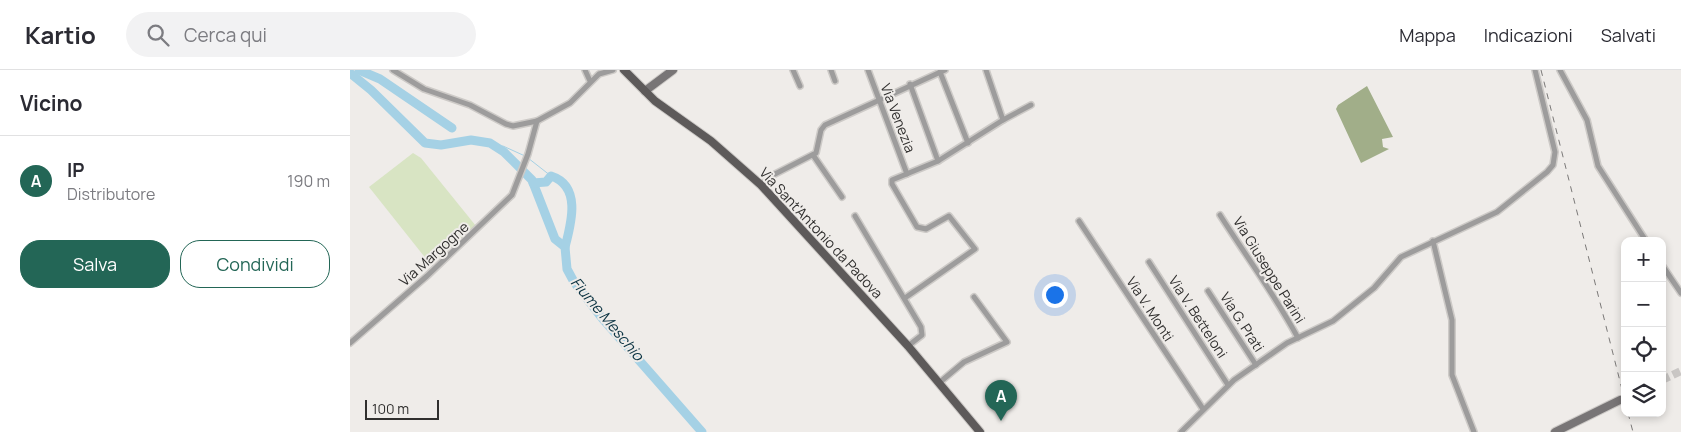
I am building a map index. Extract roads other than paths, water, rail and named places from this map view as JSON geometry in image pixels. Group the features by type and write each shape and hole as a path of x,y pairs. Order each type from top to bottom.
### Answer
{"main road":[{"name":"Via Sant'Antonio da Padova","path":"624,70 665,108 720,148 761,185 908,346 980,432"},
{"path":"645,91 673,70"},
{"path":"1555,432 1620,400"}],"street":[{"path":"393,70 424,89 470,105 513,126 537,121 570,103 598,74 613,70"},
{"path":"585,70 590,81"},
{"path":"794,70 800,86"},
{"path":"831,70 835,81"},
{"name":"Via Venezia","path":"868,70 907,174"},
{"path":"986,70 1003,120"},
{"path":"1181,432 1228,385 1256,364 1298,338 1333,321 1374,288 1401,257 1497,212 1523,194 1553,165 1555,147 1535,70"},
{"path":"1560,70 1588,120 1598,166 1643,237"},
{"path":"761,185 773,174 813,155 817,151 821,130 825,125 879,98 943,71 968,143"},
{"path":"910,84 938,161"},
{"path":"905,298 975,250 950,216 926,229 920,229 892,184 895,178 938,161 1003,120 1031,105"},
{"name":"Via Margogne","path":"350,343 428,276 512,195 527,156 537,121"},
{"path":"813,155 842,198"},
{"path":"855,216 905,298 922,330 921,336 908,346"},
{"name":"Via Giuseppe Parini","path":"1220,216 1254,269 1266,284 1298,338"},
{"name":"Via V. Monti","path":"1079,221 1203,409"},
{"path":"1433,241 1452,320 1453,381 1474,432"},
{"name":"Via V. Betteloni","path":"1149,262 1228,385"},
{"path":"1666,271 1681,293"},
{"name":"Via G. Prati","path":"1208,291 1256,364"},
{"path":"939,383 964,362 1007,342 974,297"}],"waterway":[{"path":"359,70 380,79 452,128"},
{"name":"Fiume Meschio","path":"350,73 371,90 425,143 441,145 471,140 490,143 504,152 532,180 555,239 565,247 567,269 574,282 602,318 702,432"},
{"path":"497,147 503,146 525,156"},
{"path":"528,158 551,176"},
{"path":"533,183 546,182 551,176 561,181 567,188 571,197 572,207 570,228 565,247"}],"tunnel":[{"path":"1666,378 1681,371"}],"railway":[{"path":"1541,70 1621,385"},
{"path":"1629,417 1633,432"}],"place":[{"name":"IP","path":"1001,421"}]}
